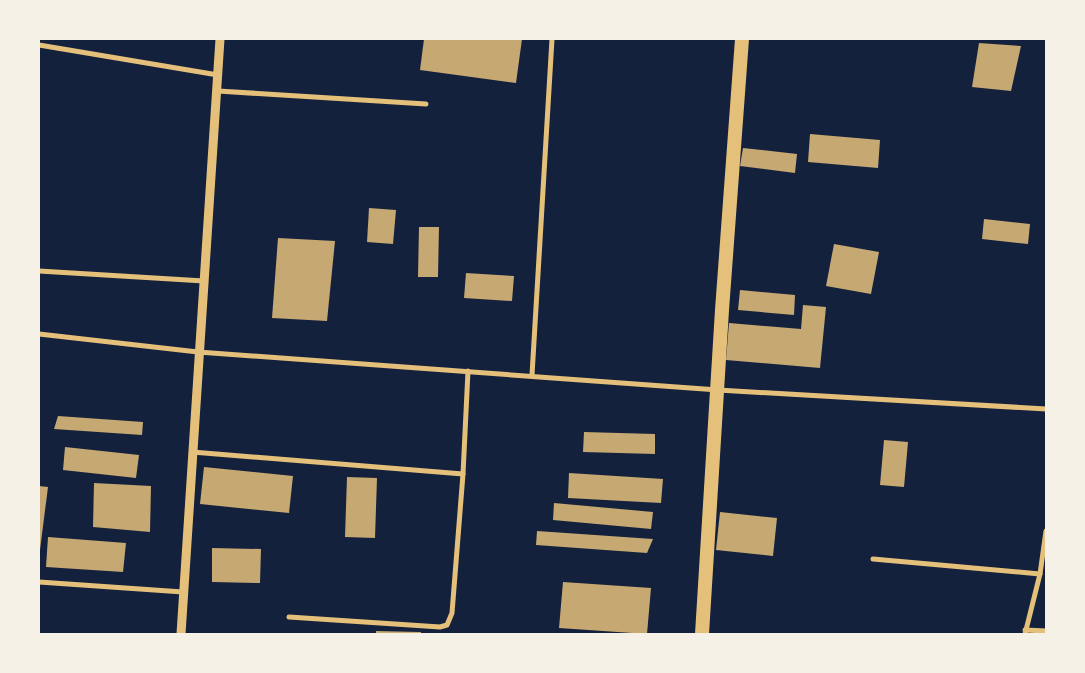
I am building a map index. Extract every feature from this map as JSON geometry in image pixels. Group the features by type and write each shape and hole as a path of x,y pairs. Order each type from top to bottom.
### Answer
{"highway":[{"path":"702,634 722,310 742,39"}],"street":[{"path":"181,634 220,39"},
{"path":"532,376 552,39"},
{"path":"39,45 219,76"},
{"path":"218,91 426,104"},
{"path":"39,271 204,281"},
{"path":"39,334 198,352 718,390 1046,409"},
{"path":"289,617 440,627 447,625 452,613 463,474 468,371"},
{"path":"192,452 463,474"},
{"path":"1046,531 1040,574 1025,632 1046,631"},
{"path":"873,559 1040,574"},
{"path":"39,582 183,592"}],"building":[{"path":"424,39 522,39 516,83 420,70"},
{"path":"979,43 1021,46 1011,91 972,87"},
{"path":"810,134 880,140 878,168 808,162"},
{"path":"743,148 797,154 795,173 740,166"},
{"path":"369,208 396,210 393,244 367,242"},
{"path":"984,219 1030,224 1028,244 982,239"},
{"path":"419,227 439,227 438,277 418,277"},
{"path":"278,238 335,241 327,321 272,318"},
{"path":"834,244 879,252 871,294 826,286"},
{"path":"466,273 514,276 512,301 464,298"},
{"path":"740,290 795,295 794,315 738,310"},
{"path":"803,305 826,307 820,368 726,360 729,323 801,329"},
{"path":"58,416 143,422 142,435 54,429"},
{"path":"584,432 655,434 655,454 583,452"},
{"path":"884,440 908,442 904,487 880,485"},
{"path":"65,447 139,455 136,478 63,470"},
{"path":"204,467 293,476 289,513 200,504"},
{"path":"569,473 663,479 661,503 568,498"},
{"path":"347,477 377,478 375,538 345,537"},
{"path":"94,483 151,486 150,532 93,527"},
{"path":"39,486 48,487 40,550 39,550"},
{"path":"554,503 653,512 651,529 553,520"},
{"path":"720,512 777,518 773,556 716,550"},
{"path":"537,531 653,539 647,553 536,545"},
{"path":"48,537 126,543 123,572 46,567"},
{"path":"212,548 261,549 260,583 212,582"},
{"path":"563,582 651,588 647,634 559,628"},
{"path":"376,631 421,632 421,634 376,634"}]}
